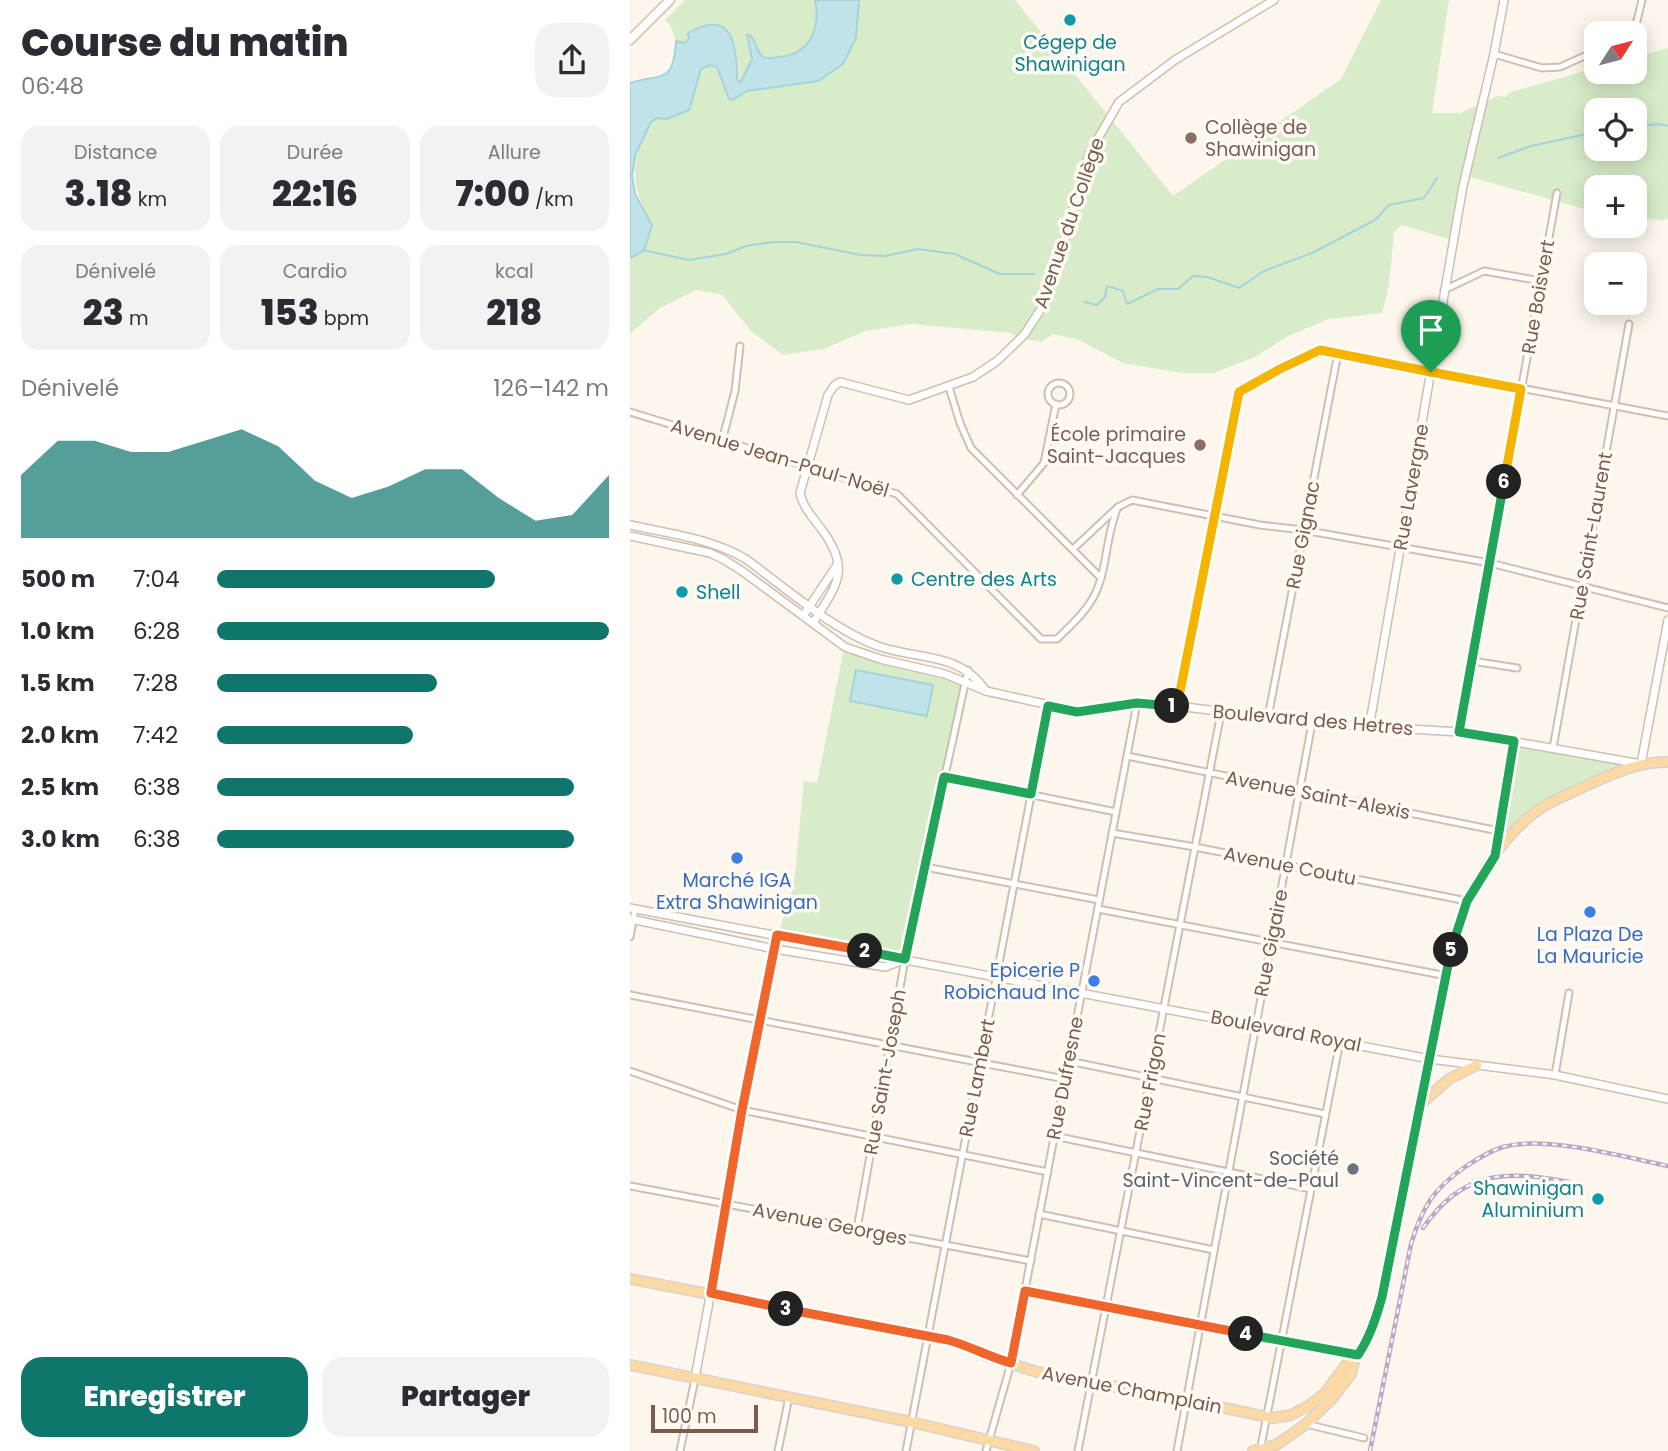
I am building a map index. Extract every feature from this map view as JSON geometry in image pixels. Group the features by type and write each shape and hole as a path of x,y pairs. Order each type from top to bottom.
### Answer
{"main road":[{"path":"630,40 670,0"},
{"path":"1257,1450 1276,1444 1306,1424 1331,1400 1351,1374 1373,1329 1382,1297 1454,936 1467,901 1508,837 1545,806 1600,779 1641,764 1668,762"},
{"path":"1421,1104 1449,1079 1477,1065"},
{"name":"Avenue Champlain","path":"630,1279 964,1345 986,1356 1037,1372 1266,1416"},
{"path":"1266,1416 1273,1418 1291,1415 1310,1405 1325,1393 1345,1366 1357,1357"},
{"path":"630,1365 911,1422 1034,1451"}],"street":[{"name":"Avenue du Collège","path":"839,561 834,546 803,504 800,493 828,395 834,386 840,382 909,400 973,377 997,361 1024,335 1041,309 1055,274 1089,154 1119,102 1175,60 1274,0"},
{"name":"Rue Lavergne","path":"1369,728 1463,186 1504,0"},
{"path":"1637,21 1642,0"},
{"path":"1494,54 1542,68 1560,67 1584,56"},
{"name":"Rue Boisvert","path":"1459,732 1557,193"},
{"path":"1444,290 1484,271 1541,281"},
{"name":"Rue Saint-Laurent","path":"1553,748 1629,324"},
{"path":"722,441 735,391 740,346"},
{"path":"1177,707 1239,392 1320,350 1668,416"},
{"name":"Rue Gignac","path":"1268,717 1338,353"},
{"path":"1060,382 1067,386 1070,396 1066,402 1056,404 1050,400 1048,390 1053,384 1060,382"},
{"path":"948,387 971,448 1101,578"},
{"path":"1017,495 1044,463 1056,404"},
{"name":"Avenue Jean-Paul-Noël","path":"630,412 897,494 1041,639 1057,639 1085,611 1094,596 1101,578 1111,523 1118,507"},
{"path":"1073,549 1118,507 1132,500 1215,517 1490,563 1668,608"},
{"path":"630,526 713,543 730,550 853,636 881,648 949,662 968,670 986,691"},
{"name":"Boulevard des Hetres","path":"630,536 710,553 723,559 845,647 861,654 965,681 986,691 1048,706 1077,712 1137,703 1312,723 1459,732 1641,764"},
{"path":"803,616 839,561"},
{"path":"813,623 835,588 839,561"},
{"path":"1641,764 1668,620"},
{"path":"1472,661 1517,668"},
{"name":"Rue Saint-Joseph","path":"858,1229 905,959 968,670"},
{"name":"Rue Dufresne","path":"986,1451 1011,1363 1137,703"},
{"name":"Rue Lambert","path":"906,1451 1048,706"},
{"name":"Rue Frigon","path":"1078,1451 1221,712"},
{"name":"Rue Gigaire","path":"1177,1451 1312,723"},
{"path":"1495,856 1514,741"},
{"name":"Avenue Saint-Alexis","path":"1127,756 1499,831 1508,837"},
{"path":"944,777 1116,812"},
{"name":"Avenue Coutu","path":"1112,833 1467,901"},
{"path":"925,867 1099,900"},
{"path":"630,937 633,908"},
{"name":"Boulevard Royal","path":"633,908 1430,1059 1555,1075 1668,1099"},
{"path":"1098,909 1447,976"},
{"name":"Boulevard Royal","path":"632,919 885,967 905,959"},
{"path":"680,1451 777,935"},
{"path":"1555,1075 1569,993"},
{"path":"630,995 1065,1079"},
{"path":"1257,1450 1340,1041"},
{"path":"1069,1061 1325,1114"},
{"path":"630,1071 742,1110 1048,1172"},
{"path":"1054,1136 1311,1189"},
{"name":"Avenue Georges","path":"630,1186 1031,1261"},
{"path":"1039,1214 1214,1251"},
{"path":"1025,1291 1357,1357"},
{"path":"778,1451 789,1397"},
{"path":"1306,1424 1364,1438"}],"green space":[{"path":"685,0 815,0 815,25 812,36 798,53 776,59 763,57 749,35 750,59 742,81 738,82 736,50 729,32 689,39 685,43 676,41 670,25 665,20"},
{"path":"859,0 1015,0 1173,196 1341,79 1381,0 1449,0 1432,113 1460,113 1497,96 1505,97 1511,92 1584,71 1584,84 1647,84 1647,54 1668,48 1668,218 1647,219 1647,175 1584,175 1584,209 1467,176 1454,241 1402,225 1394,232 1389,283 1382,313 1329,319 1288,336 1255,357 1214,373 1182,373 1123,363 1079,340 1053,334 1042,342 1010,333 911,324 865,331 824,349 783,355 752,332 721,294 696,290 660,308 630,334 630,258 644,251 652,225 638,194 635,175 641,141 651,121 664,115 689,110 701,69 710,65 717,67 733,100 747,91 818,81 843,64 856,38"},
{"path":"844,649 965,681 905,959 777,938 794,884 804,781 817,783"},
{"path":"1514,741 1641,764 1545,806 1509,837 1499,831"}],"water":[{"path":"815,0 859,0 856,38 843,64 818,81 747,91 733,100 729,99 717,67 710,65 701,69 689,110 651,122 636,153 632,175 635,194 652,225 644,251 630,258 630,83 664,75 672,65 676,41 685,43 689,39 688,33 703,26 714,25 723,27 733,42 737,79 740,83 752,59 747,35 751,36 765,58 798,51 811,38 814,30"},
{"path":"856,670 933,685 927,716 850,701"}],"waterway":[{"path":"1647,125 1668,126"},
{"path":"1498,158 1531,146 1584,135"},
{"path":"1084,302 1097,305 1105,297 1107,286 1123,291 1127,304 1158,289 1178,289 1193,276 1207,277 1239,288 1264,271 1312,253 1375,220 1389,205 1424,198 1437,178"},
{"path":"643,250 689,260 773,242 796,242 861,255 885,256 918,249 955,254 1000,274 1034,274"}],"railway":[{"path":"1370,1451 1411,1244 1424,1210 1445,1183 1488,1153 1520,1144 1562,1145 1668,1166"},
{"path":"1423,1228 1454,1195 1487,1179 1525,1176 1569,1182"}],"place":[{"name":"Cégep de Shawinigan","path":"1070,20"},
{"name":"Collège de Shawinigan","path":"1191,138"},
{"name":"École primaire Saint-Jacques","path":"1200,445"},
{"name":"Centre des Arts","path":"897,579"},
{"name":"Shell","path":"682,592"},
{"name":"Marché IGA Extra Shawinigan","path":"737,858"},
{"name":"La Plaza De La Mauricie","path":"1590,912"},
{"name":"Epicerie P Robichaud Inc","path":"1094,981"},
{"name":"Société Saint-Vincent-de-Paul","path":"1353,1169"},
{"name":"Shawinigan Aluminium","path":"1598,1199"}],"route":[{"path":"1320,350 1431,372 1521,389 1459,732 1514,741 1495,856 1467,901 1454,936 1382,1297 1373,1329 1358,1355 1025,1291 1011,1363 948,1340 711,1293 742,1110 777,935 905,959 944,777 1031,794 1048,706 1077,712 1146,702 1177,707 1236,400 1245,386 1320,350"}]}
